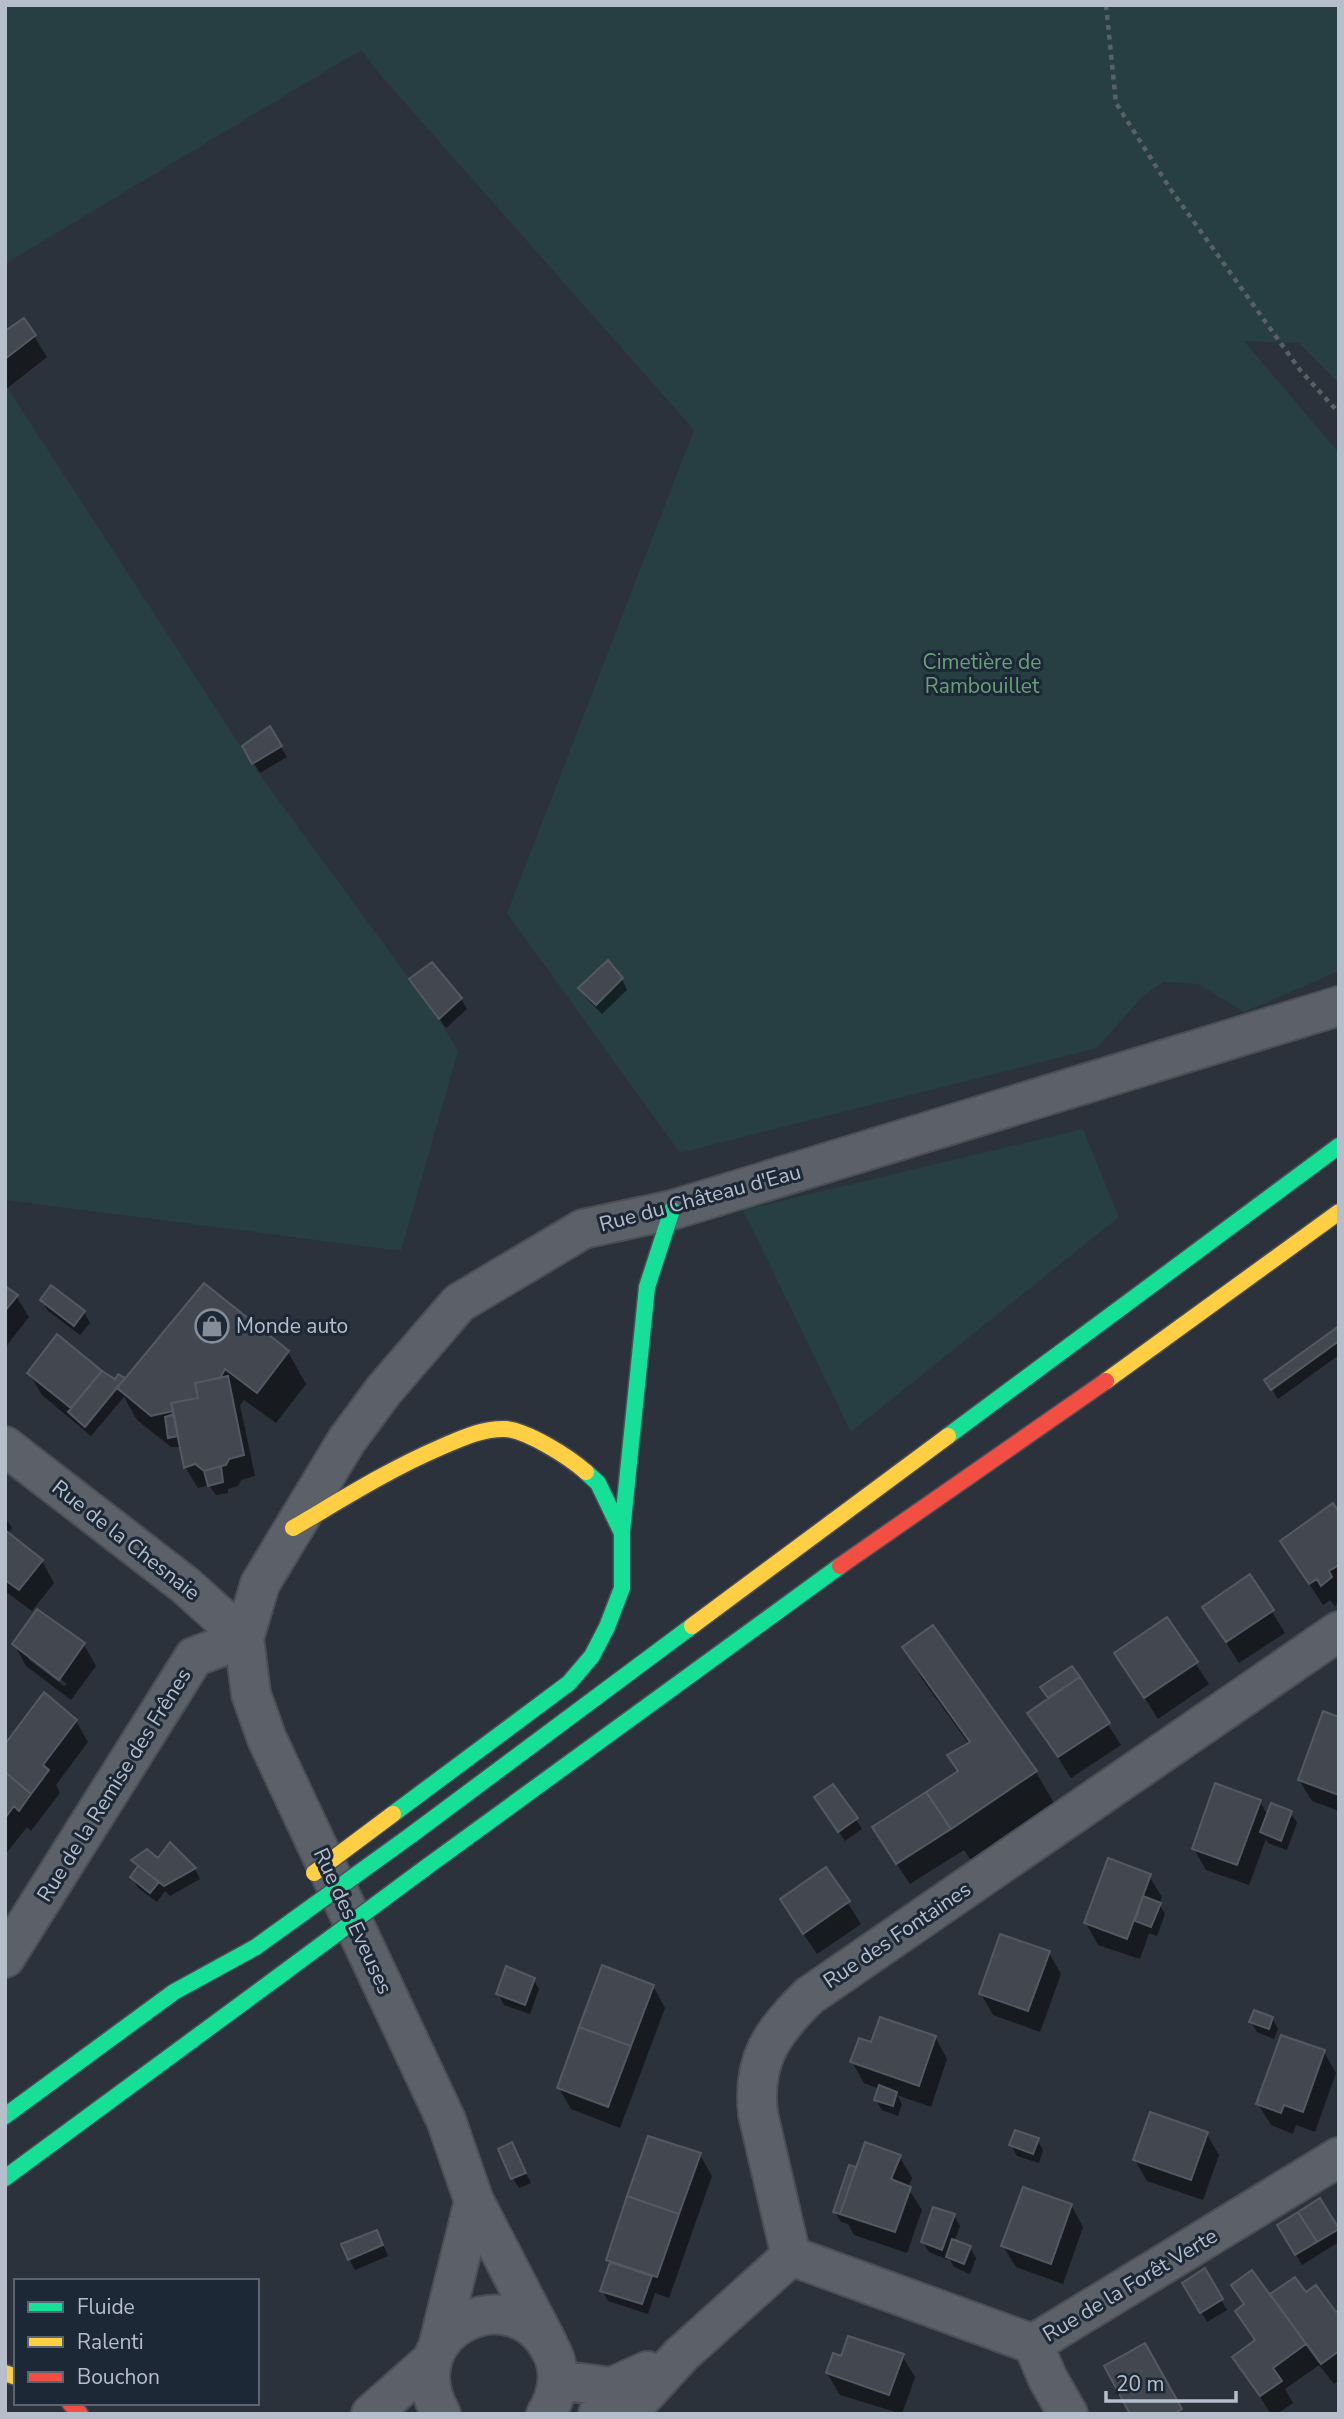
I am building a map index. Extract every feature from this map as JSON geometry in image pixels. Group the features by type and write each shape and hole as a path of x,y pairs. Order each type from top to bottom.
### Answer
{"main road":[{"path":"5,2116 174,1992 256,1947 410,1836 1339,1146"},
{"path":"297,1886 569,1683 592,1656 622,1588 622,1533 647,1287 672,1210"},
{"path":"5,2178 829,1574 1184,1326 1339,1212"},
{"path":"293,1528 398,1466 474,1433 507,1429 570,1458 598,1483 622,1533"},
{"path":"174,1992 203,1956"}],"street":[{"name":"Rue du Château d'Eau","path":"244,1638 260,1584 347,1440 384,1390 459,1303 583,1229 672,1210 1339,1006"},
{"name":"Rue de la Chesnaie","path":"5,1446 185,1585 244,1638"},
{"name":"Rue des Fontaines","path":"791,2256 755,2092 759,2065 771,2039 786,2018 809,1996 1339,1631"},
{"name":"Rue de la Remise des Frênes","path":"5,1958 194,1657 244,1638"},
{"name":"Rue des Eveuses","path":"244,1638 251,1694 267,1739 446,2120 474,2201 548,2344 555,2361 556,2404"},
{"name":"Rue de la Forêt Verte","path":"791,2256 1033,2344 1339,2157"},
{"path":"441,2414 434,2401 429,2381 474,2201"},
{"path":"598,2414 637,2408 681,2355 791,2256"},
{"path":"371,2414 435,2352 451,2330 467,2319 485,2314 521,2319 536,2330 548,2344"},
{"path":"1033,2344 1048,2379 1068,2414"},
{"path":"556,2404 612,2387 681,2355"}],"path":[{"path":"1105,5 1116,103 1169,187 1284,349 1339,413"}],"green space":[{"name":"Cimetière de Rambouillet","path":"5,5 1339,5 1339,383 1299,343 1244,341 1339,453 1339,971 1244,1012 1198,984 1164,982 1143,996 1097,1048 680,1153 507,913 694,430 361,50 5,264"},
{"path":"5,384 252,764 439,1019 458,1051 401,1251 5,1200"},
{"path":"1083,1129 1119,1217 851,1432 743,1210"}],"building":[{"path":"24,318 36,335 5,359 5,331"},
{"path":"270,726 282,746 252,764 242,746"},
{"path":"608,960 623,978 596,1005 578,988"},
{"path":"432,962 462,998 439,1019 409,979"},
{"path":"204,1283 289,1351 257,1393 225,1369 220,1378 195,1383 198,1398 171,1403 173,1411 151,1416 117,1388"},
{"path":"51,1285 85,1311 74,1326 40,1300"},
{"path":"5,1286 18,1295 5,1311"},
{"path":"1339,1326 1339,1341 1271,1390 1264,1380"},
{"path":"57,1334 102,1371 71,1408 27,1373"},
{"path":"102,1371 115,1379 118,1374 125,1378 85,1427 68,1412"},
{"path":"228,1376 244,1455 229,1459 226,1465 204,1471 195,1464 184,1468 171,1403 198,1398 195,1383"},
{"path":"174,1414 178,1436 168,1438 165,1417"},
{"path":"221,1466 223,1482 208,1486 204,1471"},
{"path":"1333,1503 1339,1512 1339,1565 1329,1571 1332,1577 1321,1586 1317,1579 1309,1584 1280,1541"},
{"path":"5,1530 43,1560 19,1590 5,1580"},
{"path":"1250,1574 1274,1610 1226,1642 1202,1607"},
{"path":"37,1609 85,1643 59,1680 12,1644"},
{"path":"1167,1617 1198,1662 1144,1698 1114,1653"},
{"path":"933,1625 1037,1771 951,1829 926,1792 958,1771 947,1755 970,1742 902,1647"},
{"path":"1072,1666 1080,1677 1048,1698 1040,1687"},
{"path":"1080,1677 1110,1723 1058,1757 1027,1713"},
{"path":"44,1692 77,1720 43,1765 49,1770 31,1794 5,1772 5,1744"},
{"path":"1323,1711 1339,1717 1339,1795 1298,1780"},
{"path":"5,1772 31,1794 19,1811 14,1806 5,1818"},
{"path":"1215,1783 1261,1800 1237,1865 1192,1849"},
{"path":"833,1784 858,1818 838,1832 814,1797"},
{"path":"926,1792 951,1829 896,1864 872,1827"},
{"path":"1271,1803 1292,1811 1281,1841 1260,1832"},
{"path":"170,1842 196,1868 164,1886 131,1860 147,1849 158,1858"},
{"path":"1108,1858 1151,1874 1127,1939 1084,1923"},
{"path":"138,1866 159,1882 150,1893 130,1877"},
{"path":"826,1867 850,1901 803,1934 780,1899"},
{"path":"1143,1896 1161,1903 1151,1927 1135,1921"},
{"path":"1000,1934 1050,1951 1028,2011 979,1994"},
{"path":"602,1965 654,1985 631,2046 579,2027"},
{"path":"506,1966 535,1978 525,2005 496,1994"},
{"path":"1254,2010 1273,2017 1269,2029 1249,2022"},
{"path":"880,2017 936,2036 919,2086 850,2062 859,2038 871,2042"},
{"path":"579,2027 631,2046 608,2107 557,2088"},
{"path":"1281,2035 1325,2050 1303,2112 1284,2105 1281,2113 1256,2104"},
{"path":"879,2085 897,2092 893,2106 874,2100"},
{"path":"1150,2112 1208,2132 1191,2180 1133,2160"},
{"path":"1015,2130 1039,2138 1033,2154 1009,2145"},
{"path":"648,2136 701,2153 679,2214 627,2196"},
{"path":"512,2142 526,2173 511,2179 498,2149"},
{"path":"865,2142 901,2155 891,2179 911,2187 895,2232 840,2214"},
{"path":"849,2165 856,2167 840,2214 833,2212"},
{"path":"1023,2187 1072,2204 1051,2264 1001,2246"},
{"path":"627,2196 679,2214 657,2277 606,2260"},
{"path":"1320,2198 1339,2229 1317,2242 1298,2212"},
{"path":"933,2207 955,2214 942,2250 921,2242"},
{"path":"1298,2212 1317,2242 1295,2255 1277,2225"},
{"path":"377,2230 383,2245 348,2260 341,2244"},
{"path":"952,2239 971,2246 964,2264 946,2257"},
{"path":"610,2262 652,2276 642,2304 600,2291"},
{"path":"1205,2268 1223,2299 1200,2313 1182,2283"},
{"path":"1252,2270 1306,2344 1273,2368 1282,2381 1260,2396 1232,2357 1255,2340 1235,2311 1244,2304 1231,2285"},
{"path":"1295,2277 1306,2292 1316,2285 1336,2312 1339,2310 1339,2351 1321,2364 1270,2294"},
{"path":"848,2336 904,2354 889,2395 826,2373 833,2353 841,2356"},
{"path":"1145,2343 1182,2409 1174,2414 1130,2414 1104,2366"}],"traffic: fast":[{"path":"948,1436 1339,1146"},
{"path":"622,1531 647,1287 672,1210"},
{"path":"393,1814 569,1683 592,1656 622,1588 622,1533 598,1483 586,1472"},
{"path":"428,1866 840,1566"},
{"path":"410,1836 692,1626"},
{"path":"256,1947 410,1836"},
{"path":"278,1977 428,1866"},
{"path":"5,2116 174,1992 256,1947"},
{"path":"5,2178 278,1977"}],"traffic: slow":[{"path":"1106,1381 1339,1212"},
{"path":"293,1528 401,1466 455,1441 488,1430 506,1429 525,1434 559,1452 586,1472"},
{"path":"692,1626 948,1436"},
{"path":"314,1873 393,1814"},
{"path":"5,2373 14,2376"}],"traffic: jam":[{"path":"840,1566 1106,1381"},
{"path":"72,2405 80,2414"}],"place":[{"name":"Monde auto","path":"212,1326"}]}
